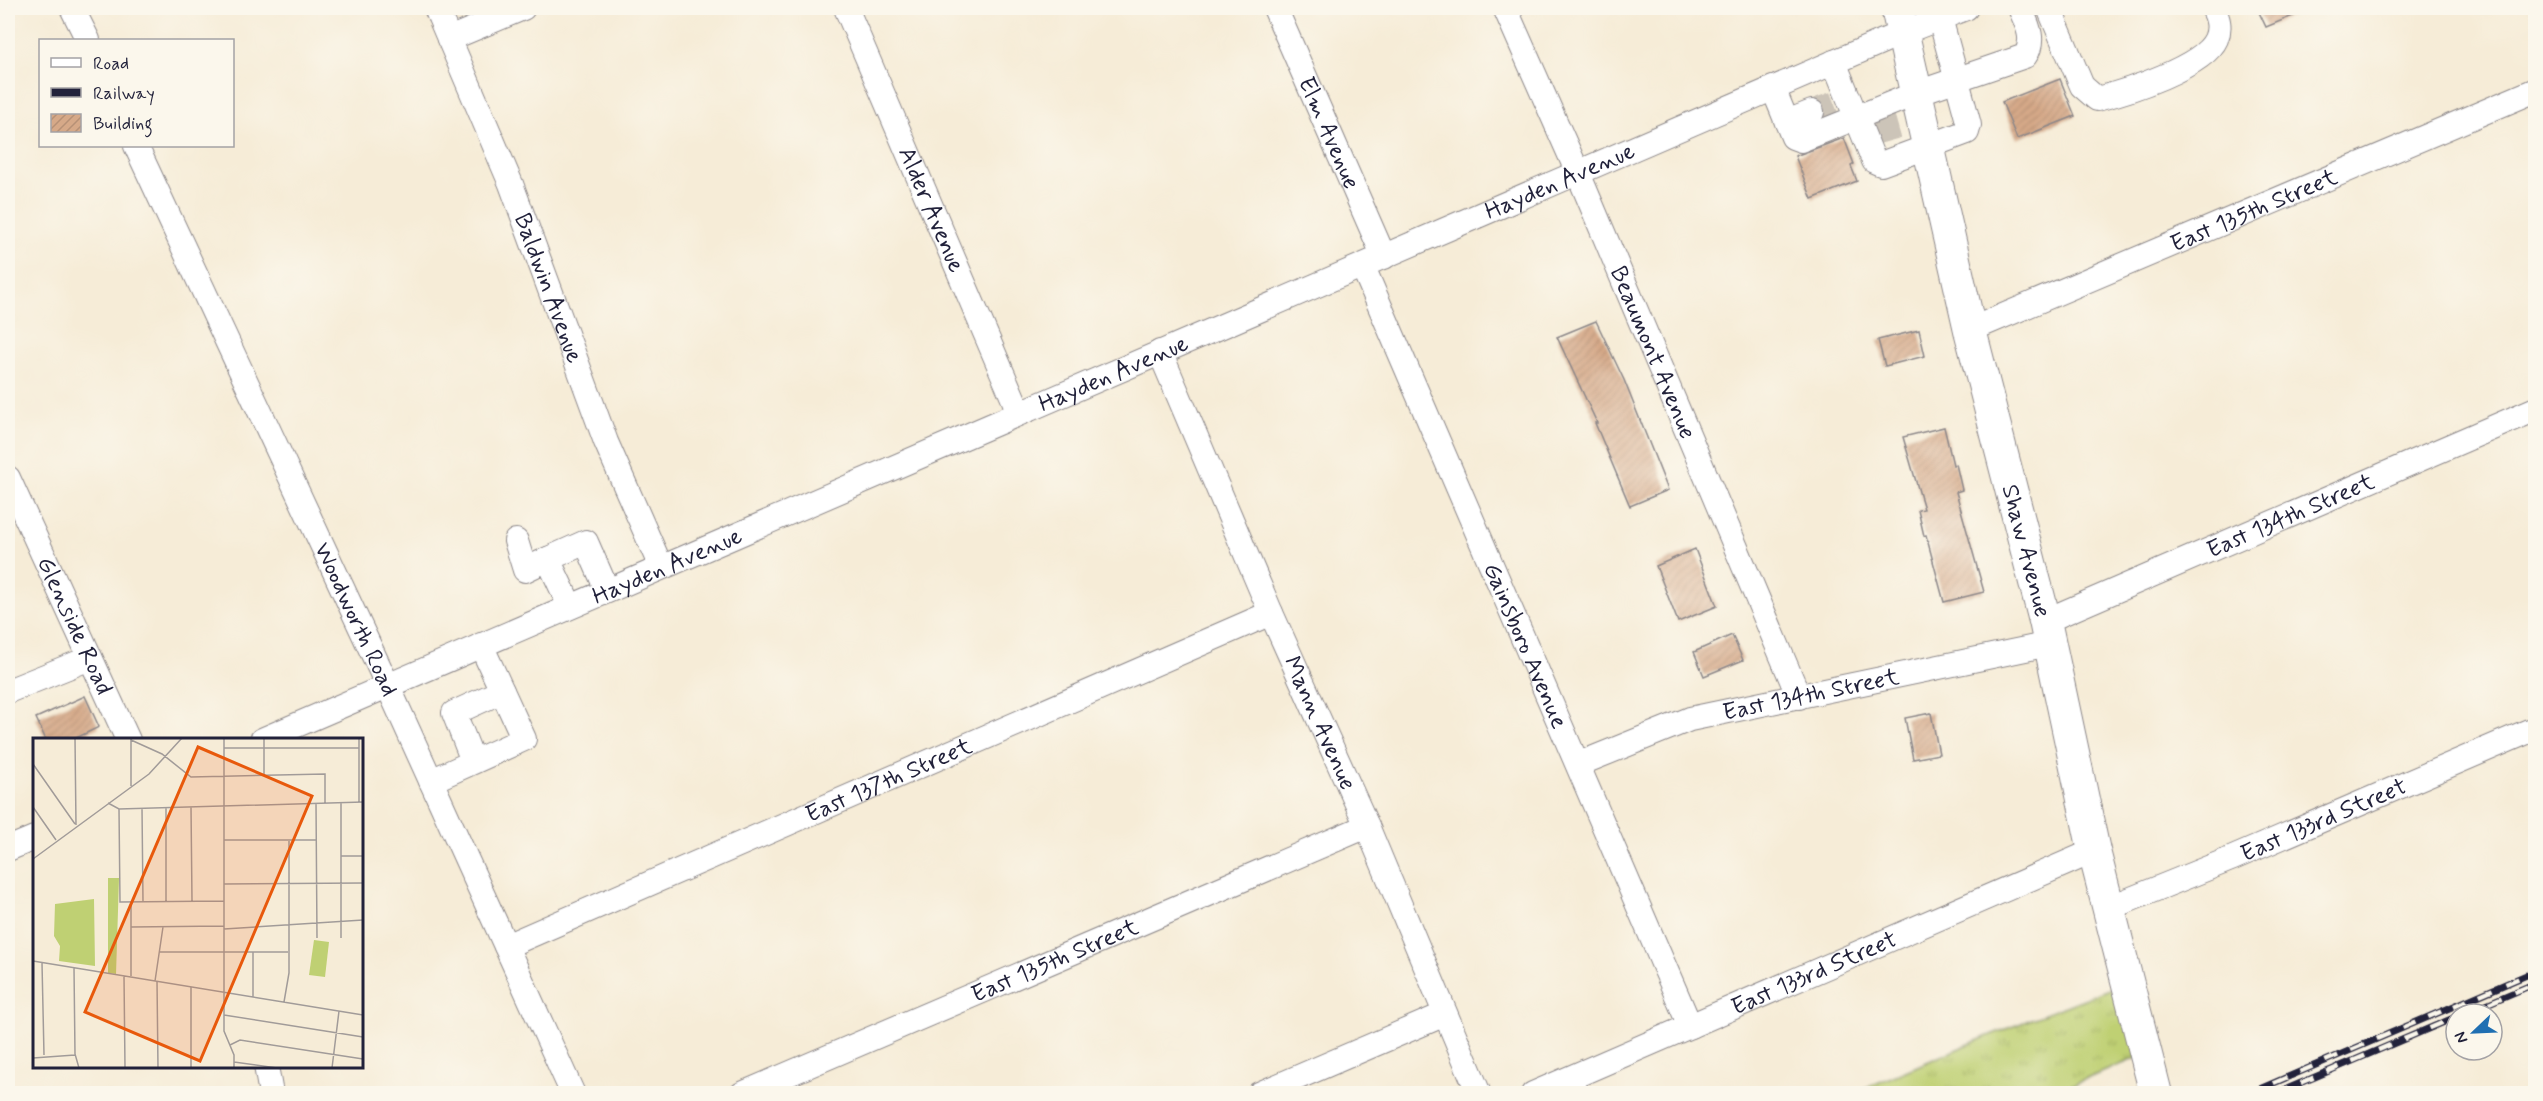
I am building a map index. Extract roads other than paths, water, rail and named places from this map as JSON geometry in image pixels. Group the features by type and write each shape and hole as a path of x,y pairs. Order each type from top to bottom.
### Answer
{"main road":[{"name":"Shaw Avenue","path":"1900,20 1970,330 2047,632 2094,851 2156,1094"}],"street":[{"path":"72,8 88,39"},
{"name":"Baldwin Avenue","path":"436,8 511,184 606,442 661,567"},
{"path":"449,39 523,8"},
{"name":"Alder Avenue","path":"846,8 1019,412"},
{"name":"Elm Avenue","path":"1275,8 1373,262"},
{"name":"Beaumont Avenue","path":"1505,8 1578,173 1799,697"},
{"name":"Hayden Avenue","path":"266,738 387,684 1834,62 1900,20 1940,18 1966,8"},
{"path":"1773,88 1793,137 1801,140 1848,105 1882,113 1917,93 2025,57 2030,48 2030,30 2020,8"},
{"path":"2049,8 2082,86 2097,99 2133,90 2198,59 2216,40 2219,21 2213,8"},
{"path":"1834,62 1848,105 1874,161 1881,164 1892,153 1929,146 1967,132 1969,125 1940,18"},
{"name":"East 135th Street","path":"1970,330 2535,90"},
{"path":"1787,122 1812,112"},
{"name":"Woodworth Road","path":"136,147 387,684 573,1094"},
{"name":"Gainsboro Avenue","path":"1373,262 1579,764 1690,1026"},
{"name":"Mann Avenue","path":"1160,352 1271,613 1367,826 1479,1094"},
{"name":"East 134th Street","path":"1579,764 1690,719 1799,697 2047,632 2535,409"},
{"name":"Glenside Road","path":"8,478 127,738"},
{"path":"516,541 525,570 586,542 607,590"},
{"path":"548,559 570,606"},
{"name":"East 137th Street","path":"506,946 1271,613"},
{"path":"431,781 524,739 481,645"},
{"path":"8,691 90,658"},
{"path":"473,761 454,713 502,691"},
{"name":"East 133rd Street","path":"2109,908 2233,858 2535,728"},
{"name":"East 135th Street","path":"742,1094 1367,826"},
{"path":"8,849 33,838"},
{"name":"East 133rd Street","path":"1533,1094 2094,851"},
{"path":"1259,1094 1445,1014"},
{"path":"266,1068 271,1094"}],"tunnel":[{"path":"1812,112 1838,102"},
{"path":"1883,118 1891,146"}],"railway":[{"path":"2248,1094 2536,971"},
{"path":"2491,1002 2536,983"},
{"path":"2275,1094 2444,1022"}]}
